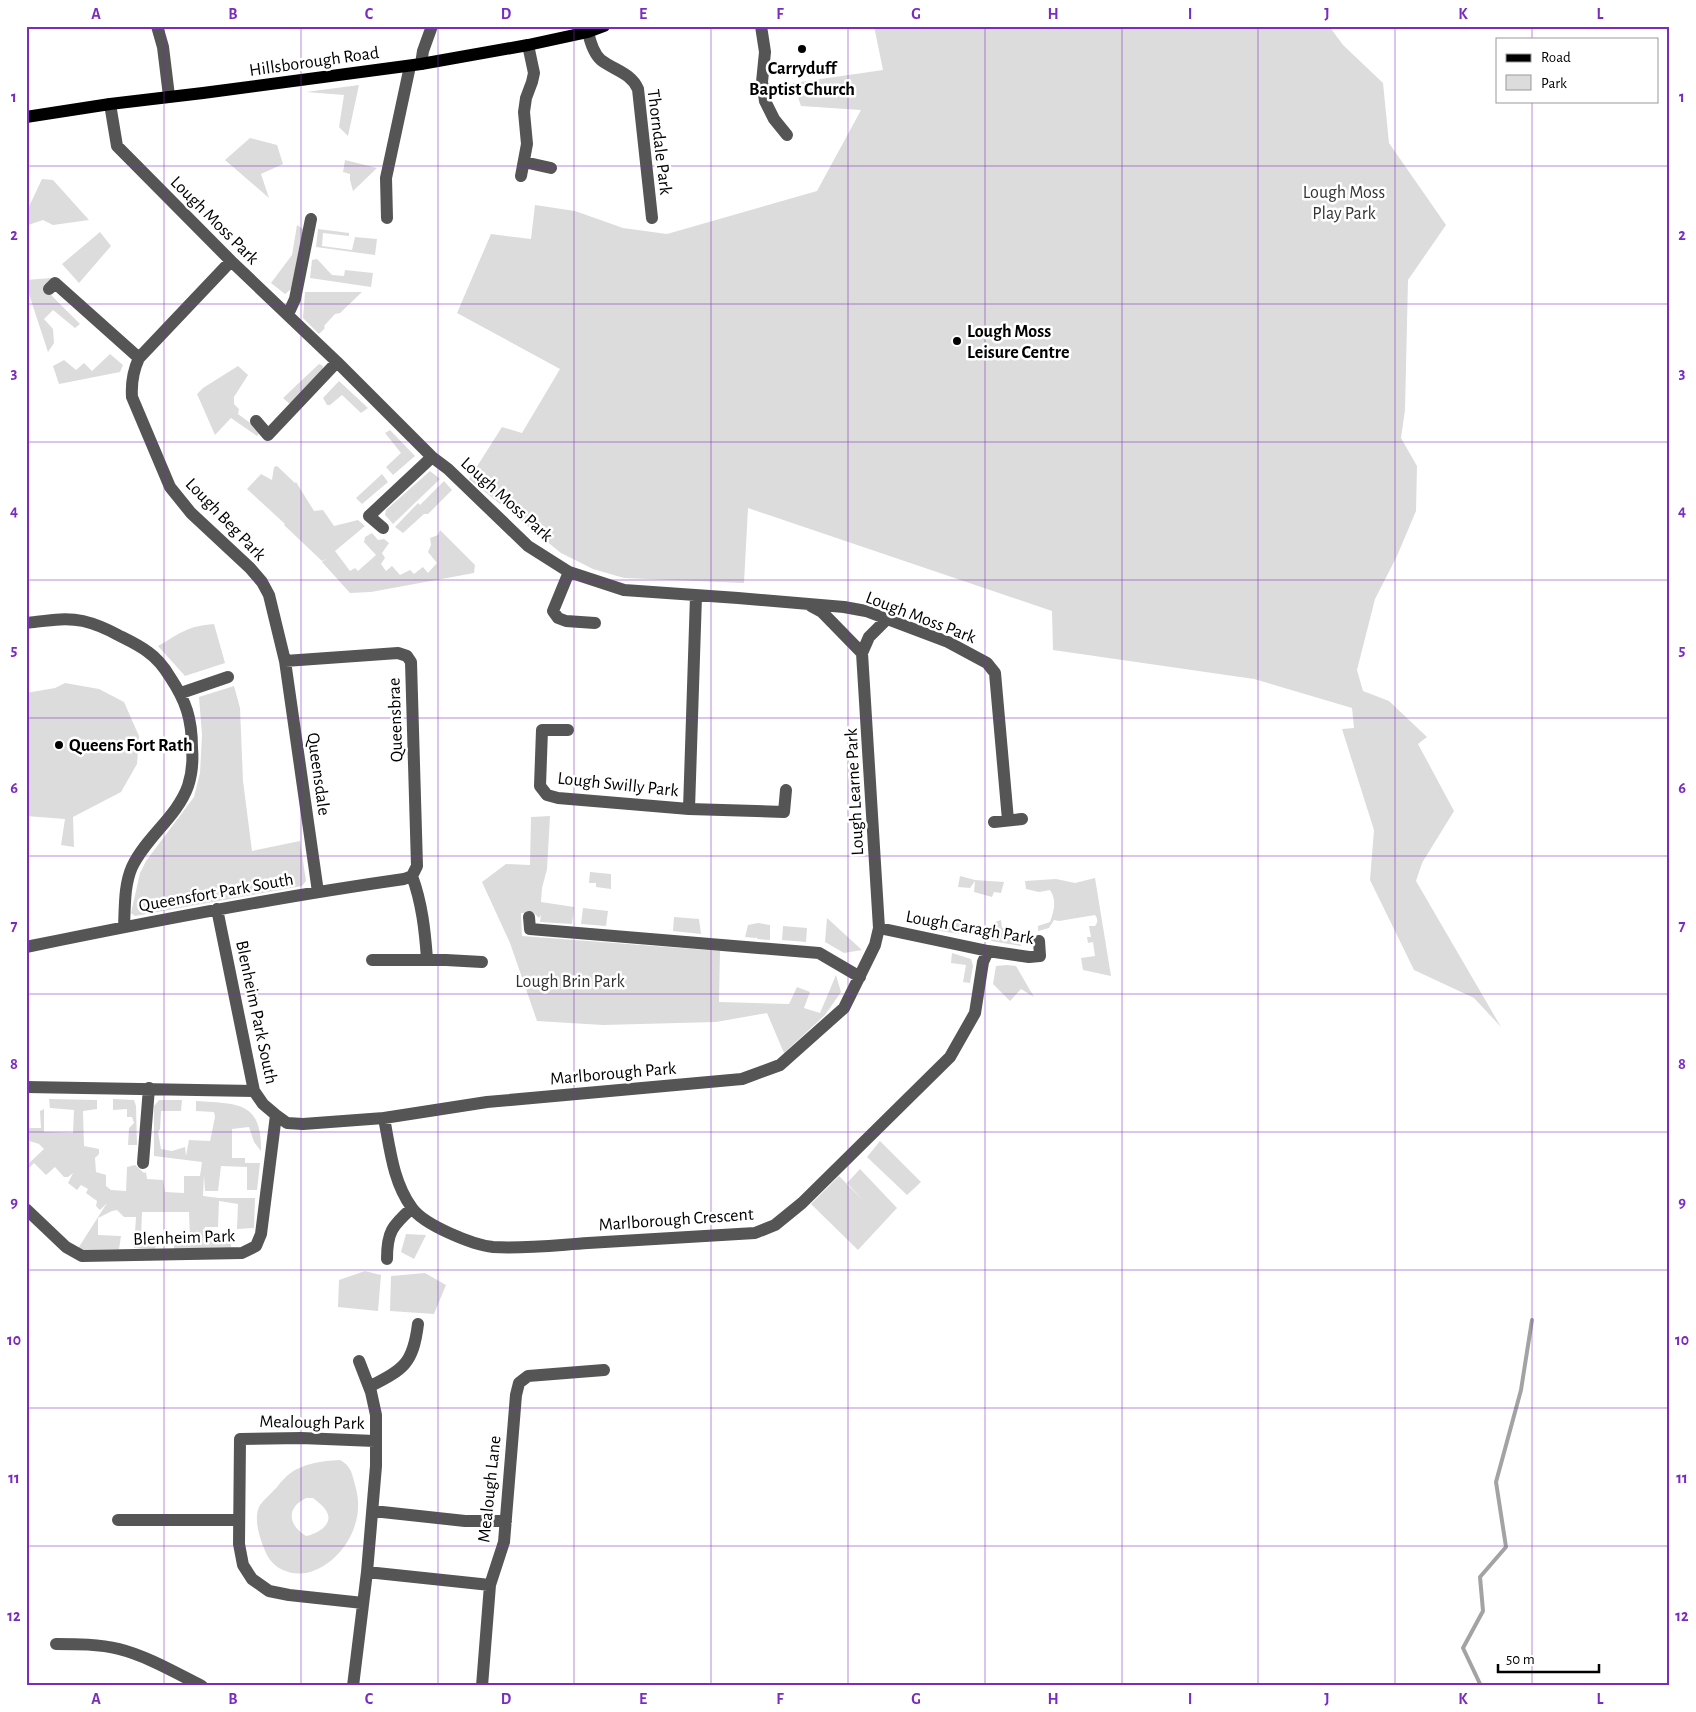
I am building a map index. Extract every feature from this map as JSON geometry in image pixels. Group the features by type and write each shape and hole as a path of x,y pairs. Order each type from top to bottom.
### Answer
{"main road":[{"name":"Hillsborough Road","path":"26,117 169,96 416,65 528,45 588,32 604,26"}],"street":[{"path":"156,26 163,47 169,96"},
{"path":"387,218 386,178 416,65 432,26"},
{"path":"761,26 765,52 762,82 765,101 774,119 787,135"},
{"name":"Thorndale Park","path":"588,32 594,50 600,59 634,80 638,89 652,218"},
{"path":"521,176 527,144 524,112 526,98 534,73 528,45"},
{"name":"Lough Moss Park","path":"110,104 117,146 231,261 337,362 432,457 448,469 528,546 569,572 624,590 738,598 859,610 948,642 987,663 995,674 1008,820"},
{"path":"524,162 550,168"},
{"path":"286,313 290,310 295,299 311,219"},
{"name":"Lough Beg Park","path":"231,261 139,358 131,383 132,397 170,486 191,513 250,568 262,582 272,604 285,661"},
{"path":"56,282 139,358"},
{"path":"256,421 268,435 337,362"},
{"path":"383,528 369,516 432,457"},
{"path":"569,572 553,611 558,618 566,621 595,623"},
{"name":"Lough Swilly Park","path":"689,809 696,596"},
{"path":"809,605 822,612 862,653 869,637 886,620"},
{"path":"26,623 65,619 82,620 98,625 133,642 149,652 161,663 181,693 188,711 193,735 193,757 188,786 182,798 142,849 131,868 125,893 124,927"},
{"name":"Queensbrae","path":"285,661 398,653 408,656 411,662 417,866 412,876"},
{"name":"Lough Learne Park","path":"862,653 880,928"},
{"name":"Queensdale","path":"285,661 318,892"},
{"path":"181,693 228,677"},
{"name":"Lough Swilly Park","path":"568,730 542,730 540,786 547,795 558,798 689,809 784,812 786,790"},
{"path":"994,822 1022,819"},
{"path":"412,876 426,931 427,960"},
{"name":"Queensfort Park South","path":"26,947 217,909 404,880 412,876"},
{"name":"Blenheim Park South","path":"217,909 254,1091 263,1104 276,1115"},
{"path":"530,917 530,929 819,953 860,977"},
{"name":"Lough Caragh Park","path":"880,928 988,951 1017,955 1040,956 1039,941"},
{"name":"Marlborough Park","path":"276,1115 287,1122 303,1124 384,1118 487,1102 742,1079 780,1065 844,1008 875,945 880,928"},
{"name":"Marlborough Crescent","path":"384,1118 396,1176 412,1208 424,1220 471,1242 493,1247 537,1246 755,1233 775,1225 802,1203 950,1057 975,1013 983,962 988,951"},
{"path":"372,960 482,962"},
{"path":"26,1087 254,1091"},
{"path":"143,1163 149,1088"},
{"name":"Blenheim Park","path":"26,1209 66,1247 82,1256 242,1253 256,1246 261,1234 276,1115"},
{"path":"387,1259 387,1244 395,1224 412,1208"},
{"path":"369,1387 388,1377 409,1360 415,1346 418,1324"},
{"path":"353,1686 367,1572 376,1466 376,1415 369,1387 359,1361"},
{"name":"Mealough Lane","path":"482,1686 490,1585 504,1542 516,1395 519,1383 528,1376 604,1370"},
{"name":"Mealough Park","path":"363,1602 269,1591 252,1579 243,1565 239,1544 240,1439 301,1438 375,1441"},
{"path":"373,1511 465,1521 506,1521"},
{"path":"118,1520 239,1520"},
{"path":"367,1572 490,1585"},
{"path":"56,1644 85,1644 119,1649 165,1667 202,1686"}],"green space":[{"name":"Lough Moss Leisure Centre","path":"874,26 1329,26 1343,45 1383,83 1389,143 1446,225 1408,280 1405,410 1401,438 1417,466 1416,511 1397,556 1375,599 1357,670 1363,691 1389,701 1427,737 1418,744 1454,811 1422,863 1416,881 1501,1027 1474,998 1414,970 1370,880 1374,830 1342,729 1354,728 1352,708 1254,679 1053,650 1052,611 748,508 744,583 624,578 593,569 561,553 469,479 502,427 522,433 560,369 457,313 491,234 531,239 535,205 575,211 623,228 667,234 817,191 861,110 801,106 793,83 883,70"},
{"path":"359,85 348,136 339,127 344,95 306,92"},
{"path":"250,138 277,145 283,164 261,174 269,198 225,160"},
{"path":"345,160 377,168 353,191 350,174 343,172"},
{"path":"42,179 53,180 89,220 53,225 43,220 28,225 26,229 26,213"},
{"path":"297,225 303,229 291,289 285,294 271,283 292,255"},
{"path":"318,229 349,233 349,236 323,233 322,246 352,250 355,237 377,239 375,255 316,247"},
{"path":"100,232 111,246 79,283 62,264"},
{"path":"317,259 332,275 344,276 345,270 373,273 371,287 310,278 312,260"},
{"path":"52,278 44,288 80,324 75,328 53,310 44,319 53,329 54,343 48,352 26,280"},
{"path":"305,292 362,292 340,313 335,314 319,334 303,318"},
{"path":"110,354 123,365 120,372 59,384 53,366 64,360 76,370 84,363 92,371"},
{"path":"319,364 323,366 322,371 291,405 283,398"},
{"path":"238,366 248,375 234,397 234,404 239,409 238,414 261,431 257,436 231,418 215,435 197,394 203,388"},
{"path":"339,381 368,408 361,413 342,395 330,405 327,405 323,398"},
{"path":"390,430 415,456 393,475 386,467 401,453 385,433"},
{"path":"277,466 296,482 314,511 323,510 334,526 358,520 365,526 335,551 350,571 355,568 358,571 376,555 364,542 365,537 372,533 378,540 384,539 389,543 382,553 385,558 381,564 386,571 392,566 400,575 410,570 414,574 423,567 428,573 437,563 428,552 431,545 430,538 438,535 440,530 475,565 474,573 371,592 350,593 322,562 327,558 322,561 247,489 261,474 272,480 274,467"},
{"path":"430,471 440,479 393,524 385,515 386,510"},
{"path":"382,474 388,482 362,504 356,498"},
{"path":"444,481 452,490 428,514 424,514 403,533 395,527 418,503 420,505"},
{"path":"214,624 225,663 185,676 158,646 190,628"},
{"path":"65,683 99,689 124,702 139,736 137,764 121,792 73,817 74,847 61,845 65,819 26,816 28,803 26,801 26,693 55,688"},
{"path":"234,686 240,708 243,781 252,851 300,841 306,881 302,886 135,916 131,913 140,873 146,861 194,797 200,773 202,735 199,697"},
{"name":"Lough Brin Park","path":"550,816 547,869 542,888 541,902 574,907 572,924 540,922 541,915 539,918 534,913 521,913 522,936 720,951 719,1002 789,1004 797,987 810,992 804,1008 820,1013 836,975 841,992 825,1015 784,1053 767,1013 716,1022 603,1025 537,1021 510,943 482,882 506,864 530,865 531,817"},
{"path":"590,872 611,874 611,889 596,887 596,883 589,883"},
{"path":"960,876 975,880 1004,882 1001,893 994,892 992,897 974,892 975,881 970,888 958,887"},
{"path":"1095,878 1111,976 1083,970 1081,958 1095,956 1093,942 1088,943 1087,937 1091,937 1089,926 1095,926 1097,923 1095,915 1059,921 1054,920 1049,928 1038,931 1038,926 1050,922 1054,910 1054,898 1050,890 1039,892 1026,889 1025,881 1056,879 1075,883"},
{"path":"583,908 608,911 606,926 581,924"},
{"path":"674,917 699,919 701,934 673,931"},
{"path":"827,918 862,950 844,953 825,942"},
{"path":"938,920 961,923 959,934 934,930"},
{"path":"1001,920 1002,928 1012,929 1022,936 1021,946 991,941 995,922"},
{"path":"758,923 770,925 770,940 745,937 748,925"},
{"path":"783,926 807,928 806,942 782,940"},
{"path":"952,953 971,959 973,966 970,983 963,982 966,965 951,963"},
{"path":"996,966 1016,966 1034,997 1021,989 1010,1001 993,984"},
{"path":"49,1099 97,1100 97,1109 83,1111 84,1146 99,1149 99,1154 95,1158 96,1172 106,1175 106,1186 111,1190 126,1191 127,1167 135,1165 144,1173 146,1172 147,1179 163,1180 165,1192 184,1193 184,1176 200,1176 202,1162 154,1156 154,1106 159,1100 182,1100 181,1111 161,1111 160,1129 158,1132 161,1149 172,1151 185,1147 186,1156 189,1140 210,1141 215,1117 214,1112 196,1111 196,1101 223,1103 244,1108 257,1122 261,1151 254,1142 249,1127 232,1129 232,1158 245,1158 245,1163 260,1163 257,1190 247,1190 247,1167 221,1166 218,1191 205,1191 204,1175 203,1196 255,1198 254,1228 237,1229 238,1204 219,1201 218,1227 205,1227 205,1240 231,1242 231,1247 174,1249 174,1239 190,1239 189,1212 142,1212 141,1238 157,1238 155,1249 134,1248 136,1217 124,1217 117,1210 98,1218 98,1235 121,1236 119,1249 77,1250 107,1203 100,1210 96,1206 97,1201 86,1193 88,1189 81,1185 77,1190 68,1183 73,1173 68,1177 64,1177 55,1167 46,1175 34,1163 26,1171 26,1166 44,1149 39,1144 26,1140 26,1128 41,1128 40,1111 44,1109 44,1132 73,1133 74,1110 50,1108"},
{"path":"113,1099 134,1100 136,1106 137,1145 128,1145 129,1128 134,1123 132,1117 127,1117 127,1109 113,1110"},
{"path":"880,1141 921,1182 907,1195 867,1157"},
{"path":"860,1169 897,1208 858,1250 811,1204 839,1176 863,1200 847,1183"},
{"path":"406,1234 426,1235 414,1259 401,1252"},
{"path":"365,1271 381,1275 378,1311 338,1307 339,1280"},
{"path":"425,1273 446,1285 434,1314 390,1311 391,1276"},
{"path":"340,1460 351,1470 358,1497 356,1521 352,1533 341,1551 324,1566 304,1573 283,1570 270,1560 262,1544 257,1525 259,1507 289,1474 317,1462","holes":["306,1498 313,1498 325,1509 328,1519 324,1527 316,1533 306,1536 300,1532 293,1522 292,1512 300,1502"]}],"waterway":[{"path":"1481,1686 1463,1648 1483,1611 1480,1577 1506,1547 1496,1482 1521,1390 1532,1320"}],"place":[{"name":"Carryduff Baptist Church","path":"802,49"},
{"name":"Lough Moss Leisure Centre","path":"957,341"},
{"name":"Queens Fort Rath","path":"59,745"}],"park label":[{"name":"Lough Moss Play Park","path":"1344,202"}]}
